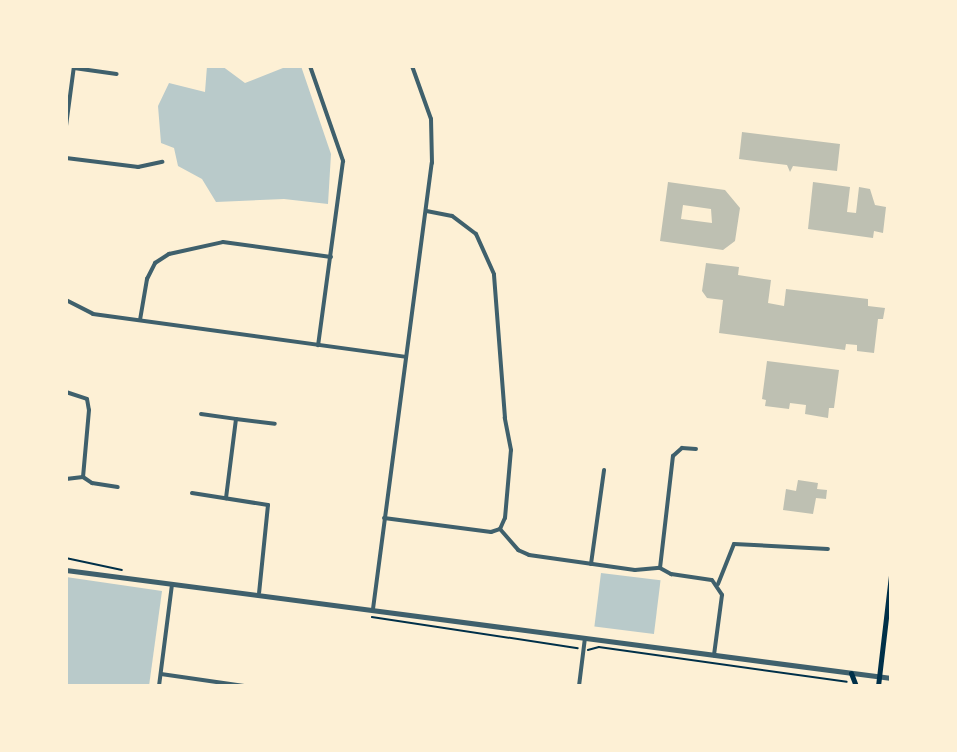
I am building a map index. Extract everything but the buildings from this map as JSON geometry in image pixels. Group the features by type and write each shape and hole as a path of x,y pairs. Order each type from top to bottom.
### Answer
{"main road":[{"path":"878,686 891,576"},
{"path":"851,673 856,686"}],"street":[{"path":"310,66 342,155 331,257 318,345"},
{"path":"373,609 426,211 433,136 412,66"},
{"path":"66,126 74,67 117,74"},
{"path":"66,158 138,167 162,162"},
{"path":"426,211 452,216 476,234 494,274 505,418 511,450 505,518 500,529"},
{"path":"140,320 147,279 155,263 169,254 223,242 331,257"},
{"path":"66,300 93,314 406,357"},
{"path":"66,392 87,399 83,477"},
{"path":"201,414 275,424"},
{"path":"226,498 236,419"},
{"path":"660,568 673,456 682,448 696,449"},
{"path":"591,564 604,471"},
{"path":"66,479 83,477 92,483 118,488"},
{"path":"192,493 268,505 259,593"},
{"path":"384,518 491,531 500,529"},
{"path":"500,529 518,550 529,555 635,570 660,568 671,574 712,580 718,584 722,595 714,655"},
{"path":"718,584 734,544 828,549"},
{"path":"66,570 172,585 259,593 891,678"},
{"path":"159,686 172,585"},
{"path":"579,686 585,638"},
{"path":"161,674 244,686"}],"path":[{"path":"66,558 122,568"},
{"path":"368,616 578,648"},
{"path":"593,650 599,647 847,682"}],"shaded area":[{"path":"207,66 222,66 245,83 288,66 301,66 331,154 328,204 284,199 216,202 202,179 178,166 174,148 161,143 158,106 169,83 205,92"},
{"path":"601,573 661,580 654,634 594,627"},
{"path":"66,577 162,591 149,686 66,686"}]}
